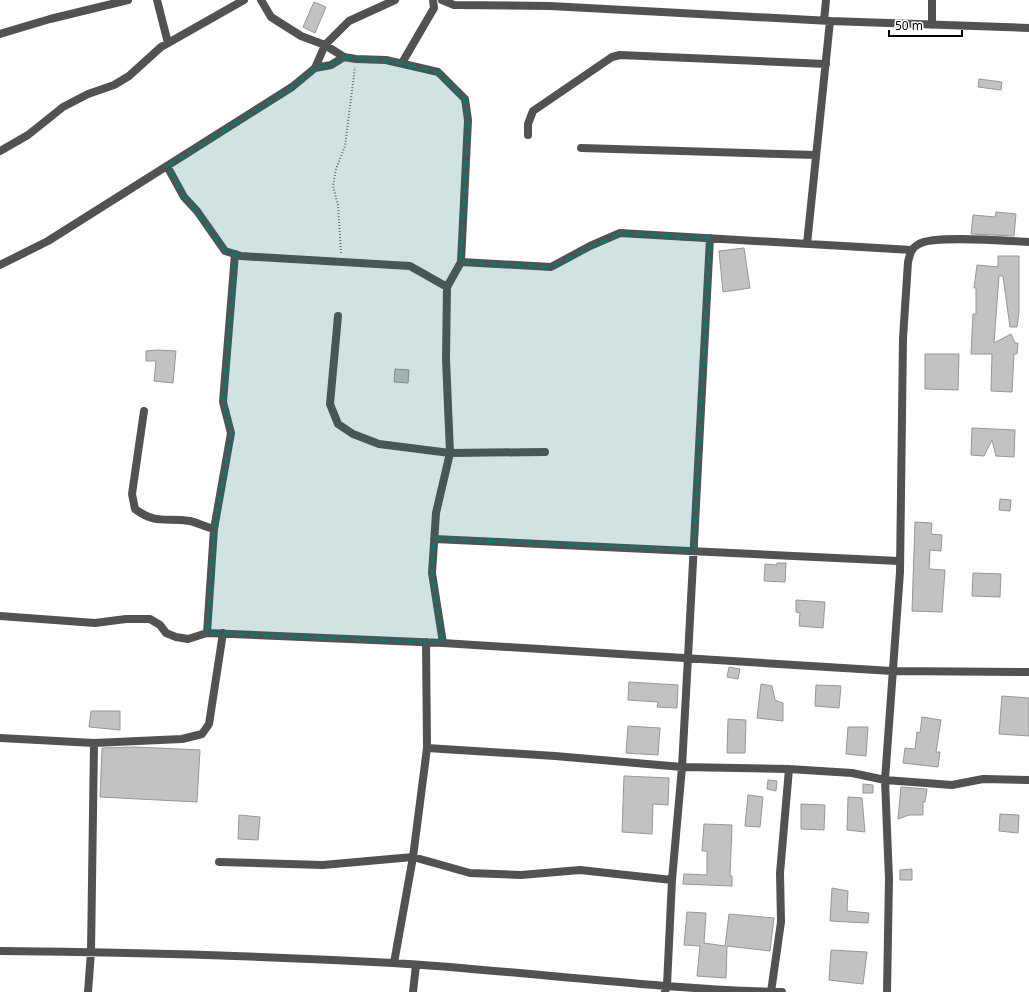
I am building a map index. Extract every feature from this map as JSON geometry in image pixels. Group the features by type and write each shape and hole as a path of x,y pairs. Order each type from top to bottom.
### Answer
{"street":[{"path":"0,34 50,19 128,0"},
{"path":"157,0 168,43"},
{"path":"0,151 28,135 63,107 88,94 114,85 129,76 161,47 244,0"},
{"path":"261,0 271,17 301,36 325,45 344,57 356,60 386,60 438,72 465,99 468,120 462,262 447,287 446,360 450,453 436,513 432,573 444,643"},
{"path":"0,265 48,241 292,87 315,68 325,45 349,21 395,0"},
{"path":"402,64 434,8 433,0"},
{"path":"442,0 454,5 550,3 827,21 1029,28"},
{"path":"807,244 826,64 826,0"},
{"path":"932,0 932,25"},
{"path":"528,135 528,124 533,111 612,57 620,55 826,64"},
{"path":"315,68 331,65 344,57"},
{"path":"581,148 816,155"},
{"path":"167,166 184,197 197,211 226,251 241,256 410,266 447,287"},
{"path":"462,262 551,268 590,246 620,233 912,250"},
{"path":"666,989 672,880 682,767 710,238"},
{"path":"888,992 889,879 885,780 900,572 903,338 908,262 912,250 919,243 934,239 1029,242"},
{"path":"207,632 214,529 231,433 223,402 235,254"},
{"path":"338,316 330,404 338,424 353,434 379,444 450,453 545,452"},
{"path":"144,411 132,494 135,509 145,517 164,521 189,521 214,529"},
{"path":"434,539 694,550 899,561"},
{"path":"0,616 95,623 126,619 150,620 160,625 166,633 176,637 188,639 207,632 444,643 688,657 892,671 1029,672"},
{"path":"0,738 94,743 182,739 202,734 209,724 223,633"},
{"path":"394,963 414,857 427,748 426,642"},
{"path":"88,992 91,952 94,743"},
{"path":"427,748 555,756 682,767 789,769 852,773 885,780 952,785 983,779 1029,780"},
{"path":"771,992 781,922 780,873 789,769"},
{"path":"219,862 323,865 414,857 470,873 521,875 580,870 672,880"},
{"path":"0,951 91,952 394,963 666,989 782,992"},
{"path":"413,992 416,965"}],"path":[{"path":"342,261 338,205 333,186 336,169 345,146 356,60"}],"highlighted area":[{"path":"344,57 386,60 438,72 465,99 468,120 461,262 551,267 620,233 710,238 694,550 434,539 432,573 443,643 207,633 214,529 231,433 223,402 235,254 225,251 184,197 167,166 292,87 315,68 331,65"}],"building":[{"path":"314,2 326,7 315,33 303,27"},
{"path":"979,79 1002,82 1001,90 978,87"},
{"path":"996,212 1016,214 1014,236 971,234 973,215 995,217"},
{"path":"744,248 750,288 723,292 719,251"},
{"path":"998,256 1019,256 1019,312 1017,327 1010,327 1003,276 999,276 994,343 1011,334 1015,343 1018,343 1017,354 1014,354 1012,392 991,391 992,354 971,354 973,314 976,314 976,288 974,288 977,265 998,267"},
{"path":"146,351 176,351 173,383 154,381 156,361 146,361"},
{"path":"925,354 959,354 958,390 925,389"},
{"path":"395,369 409,370 408,383 394,382"},
{"path":"972,428 1015,430 1014,457 996,456 992,440 984,456 971,455"},
{"path":"1000,499 1011,500 1010,511 999,510"},
{"path":"915,522 932,523 931,534 942,535 941,551 930,550 929,569 945,570 942,612 912,611"},
{"path":"777,563 786,563 785,582 764,581 765,564 777,565"},
{"path":"973,573 1001,574 1000,597 972,596"},
{"path":"796,600 825,602 823,628 799,626 800,613 796,612"},
{"path":"729,667 740,669 738,679 727,677"},
{"path":"629,682 678,685 677,708 657,707 658,702 628,700"},
{"path":"761,684 772,686 775,700 783,703 783,721 757,718"},
{"path":"816,685 841,686 839,708 815,706"},
{"path":"1002,696 1029,698 1029,736 999,734"},
{"path":"91,711 120,711 120,730 89,727"},
{"path":"922,717 941,720 936,752 940,752 938,767 903,763 905,748 915,749 917,732 920,733"},
{"path":"728,719 746,720 745,753 727,753"},
{"path":"628,726 660,728 658,755 626,753"},
{"path":"848,727 868,727 866,756 846,754"},
{"path":"135,747 200,750 197,802 100,797 102,748"},
{"path":"624,776 669,778 668,805 653,804 652,834 622,832"},
{"path":"768,780 777,781 776,791 767,789"},
{"path":"863,784 873,785 873,793 863,793"},
{"path":"901,787 927,789 925,802 923,802 923,815 909,815 898,819"},
{"path":"748,795 763,797 760,827 745,826"},
{"path":"848,797 862,798 865,832 847,830"},
{"path":"801,804 825,805 824,830 801,829"},
{"path":"1000,814 1019,815 1018,833 999,831"},
{"path":"239,815 260,817 258,840 238,839"},
{"path":"704,824 732,825 730,876 732,876 732,886 683,884 684,874 707,875 707,851 702,851"},
{"path":"912,869 912,880 900,880 900,870"},
{"path":"832,888 848,891 847,911 869,913 868,923 830,921"},
{"path":"687,912 706,913 704,943 725,946 729,914 774,918 770,951 727,946 726,978 697,976 700,946 684,945"},
{"path":"831,950 867,952 863,984 829,980"}]}
